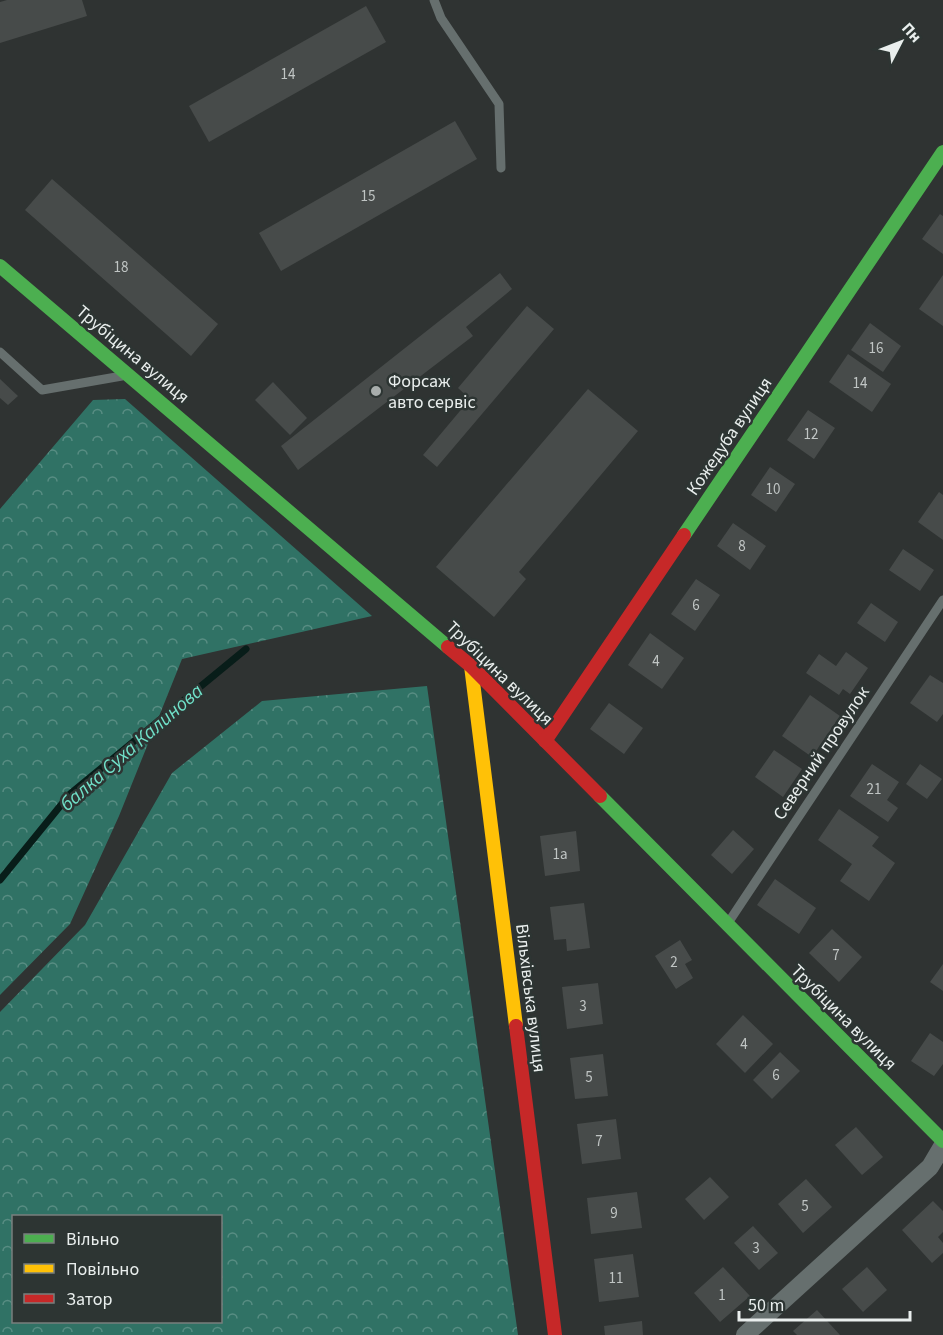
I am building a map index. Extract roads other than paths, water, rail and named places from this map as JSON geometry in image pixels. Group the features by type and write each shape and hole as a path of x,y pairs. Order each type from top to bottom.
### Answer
{"street":[{"name":"Кожедуба вулиця","path":"545,741 940,163"},
{"name":"Трубіцина вулиця","path":"0,266 471,666 943,1143"},
{"name":"Вільхівська вулиця","path":"471,666 555,1335"},
{"path":"745,1335 930,1167 943,1143"}],"lane":[{"path":"434,0 441,18 499,104 501,168"},
{"path":"0,352 42,390 130,375"},
{"name":"Северний провулок","path":"727,924 943,600"}],"waterway":[{"name":"балка Суха Калинова","path":"0,880 70,794 246,649"}],"place":[{"name":"Форсаж авто сервіс","path":"376,391"}]}
